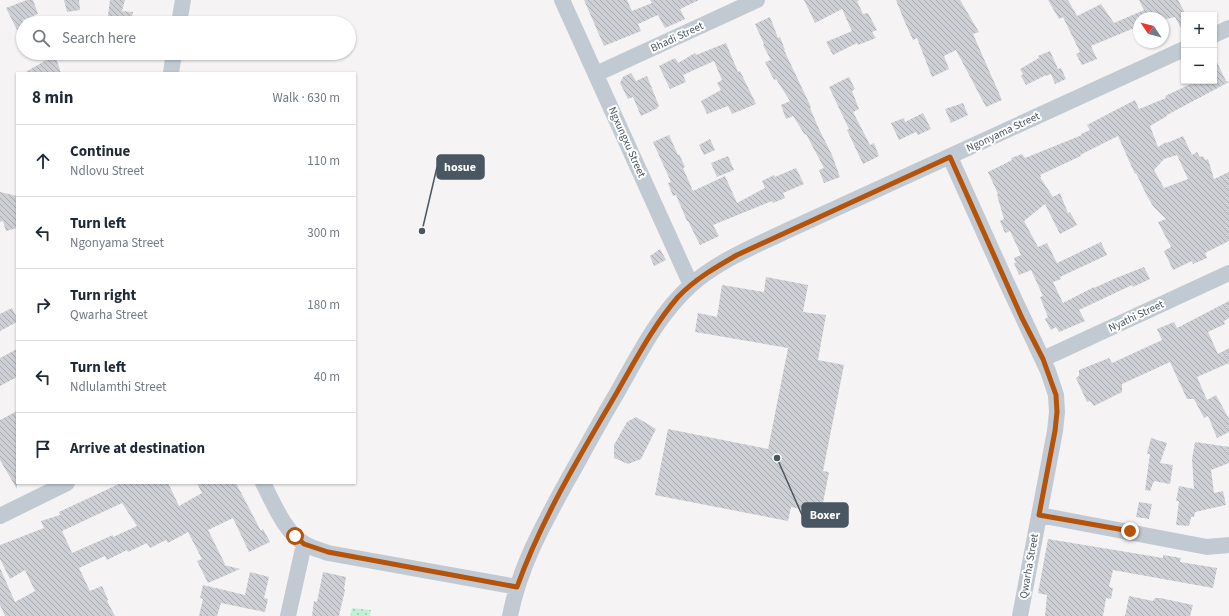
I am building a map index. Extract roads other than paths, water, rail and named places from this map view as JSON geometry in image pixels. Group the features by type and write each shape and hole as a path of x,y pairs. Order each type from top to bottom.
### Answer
{"street":[{"path":"181,16 183,0"},
{"name":"Ngxungxu Street","path":"562,0 691,285"},
{"name":"Bhadi Street","path":"596,74 757,0"},
{"path":"1217,34 1229,28"},
{"name":"Ngonyama Street","path":"510,616 517,587 525,566 552,509 598,425 654,330 679,297 691,285 713,269 737,255 1181,50"},
{"path":"171,72 173,60"},
{"name":"Qwarha Street","path":"950,157 1022,318 1043,359 1056,395 1057,412 1054,437 1020,616"},
{"name":"Nyathi Street","path":"1043,359 1229,273"},
{"path":"0,516 64,484"},
{"path":"264,484 288,528 304,544 328,552 517,587"},
{"path":"1039,515 1207,547 1229,545"},
{"path":"288,616 304,544"}],"place":[{"name":"hosue","path":"422,231"},
{"name":"Boxer","path":"777,458"}]}
